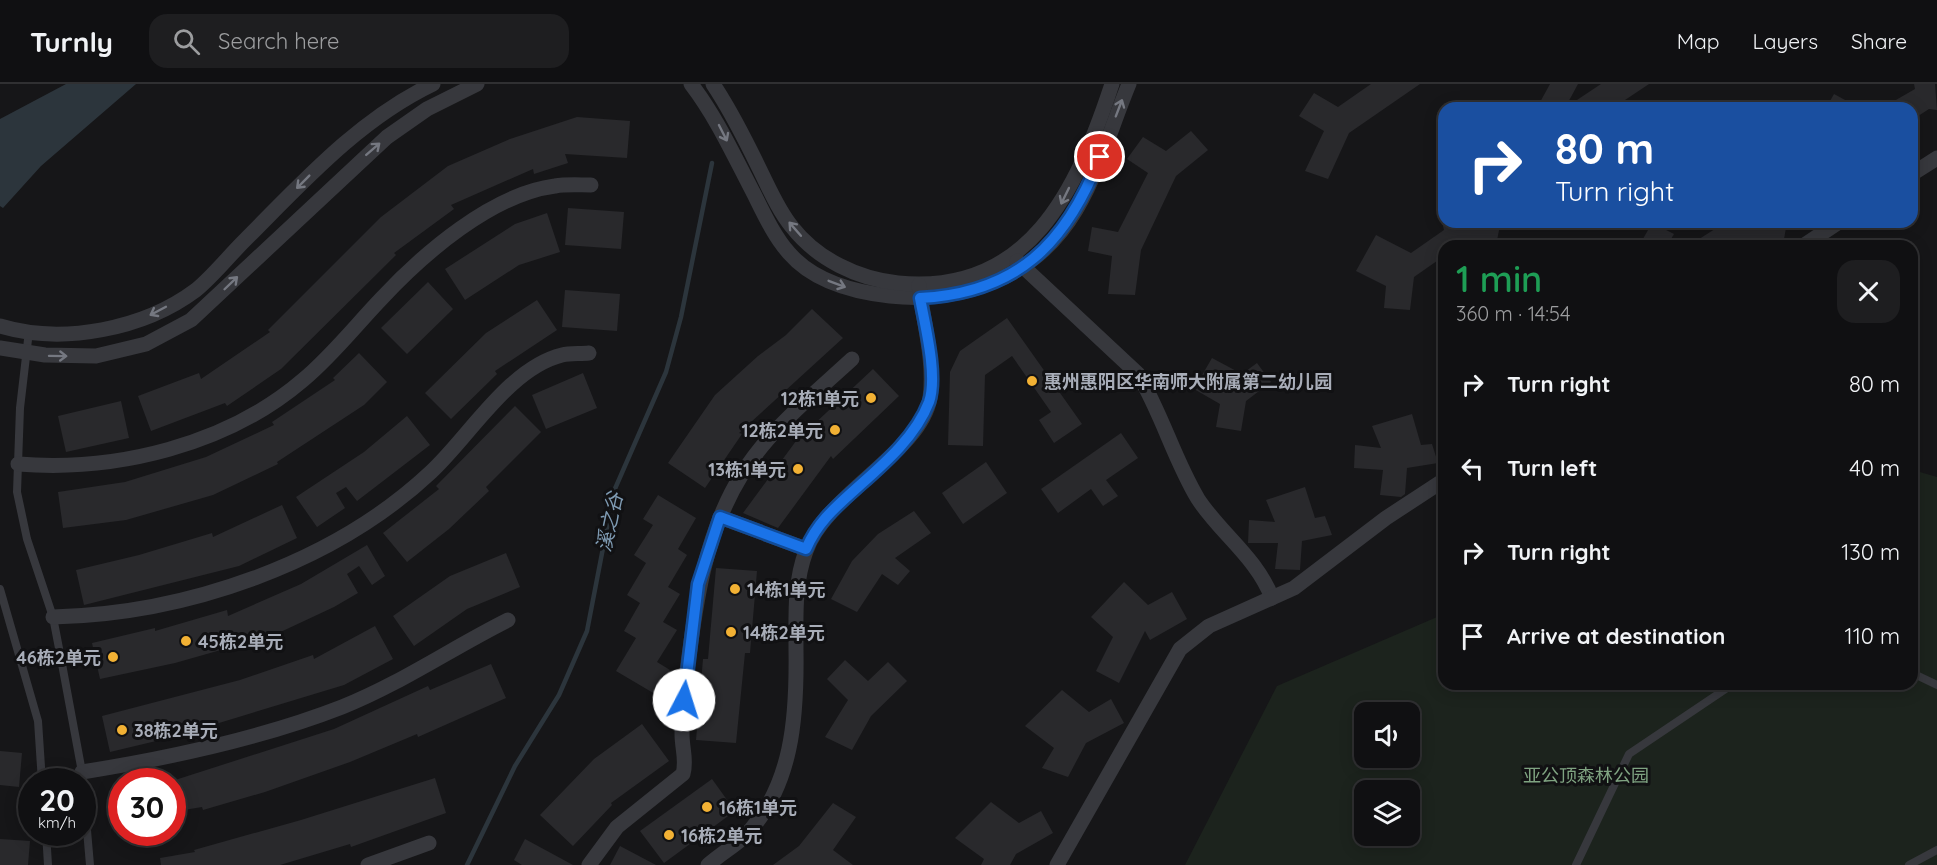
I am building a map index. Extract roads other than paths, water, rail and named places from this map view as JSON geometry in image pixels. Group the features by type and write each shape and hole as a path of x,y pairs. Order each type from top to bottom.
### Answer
{"street":[{"path":"0,326 52,335 101,330 152,315 196,290 330,155 374,120 433,84"},
{"path":"0,348 96,356 146,344 191,320 387,137 427,109 477,84"},
{"path":"691,84 713,114 773,230 789,253 813,274 836,285 866,294 974,291 1003,279 1022,267 1061,233 1077,208 1129,84"},
{"path":"713,84 733,114 777,204 792,227 815,250 836,264 858,274 919,291 970,278 994,268 1034,238 1061,205 1083,158 1112,84"},
{"path":"1918,170 1937,158"},
{"path":"18,464 108,464 165,450 218,431 261,408 303,381 432,249 467,224 512,199 554,186 591,185"},
{"path":"1812,240 1830,228"},
{"path":"1011,255 1138,374 1152,396 1185,474 1198,498 1216,525 1245,553 1261,574 1272,598"},
{"path":"708,865 743,838 760,817 782,776 795,725 795,602 806,549 813,533 830,511 885,461 915,428 930,400 929,349 919,291"},
{"path":"52,617 81,617 168,603 211,593 298,561 386,507 431,473 505,393 532,369 562,355 589,353"},
{"path":"589,865 617,827 683,774 686,761 682,736 686,683 698,584 720,517 742,474 772,435 852,359"},
{"path":"1057,865 1180,649 1209,626 1294,588 1386,518 1438,484"},
{"path":"720,517 806,549"},
{"path":"96,769 187,753 343,707 393,684 508,620"},
{"path":"368,865 429,843"}],"lane":[{"path":"29,332 20,408 17,492 27,539 52,617 81,768"},
{"path":"0,589 38,721 41,768"},
{"path":"1918,676 1937,685"},
{"path":"1576,865 1629,754 1724,690"},
{"path":"47,846 48,865"},
{"path":"88,846 90,865"},
{"path":"1909,865 1937,850"}],"waterway":[{"name":"溪之谷","path":"467,865 515,766 559,695 587,631 614,491 666,372 681,317 712,163"}],"place":[{"name":"惠州惠阳区华南师大附属第二幼儿园","path":"1032,381"},
{"name":"12栋1单元","path":"871,398"},
{"name":"12栋2单元","path":"835,430"},
{"name":"13栋1单元","path":"798,469"},
{"name":"14栋1单元","path":"735,589"},
{"name":"14栋2单元","path":"731,632"},
{"name":"45栋2单元","path":"186,641"},
{"name":"46栋2单元","path":"113,657"},
{"name":"38栋2单元","path":"122,730"},
{"name":"16栋1单元","path":"707,807"},
{"name":"16栋2单元","path":"669,835"}],"park label":[{"name":"亚公顶森林公园","path":"1586,775"}]}
